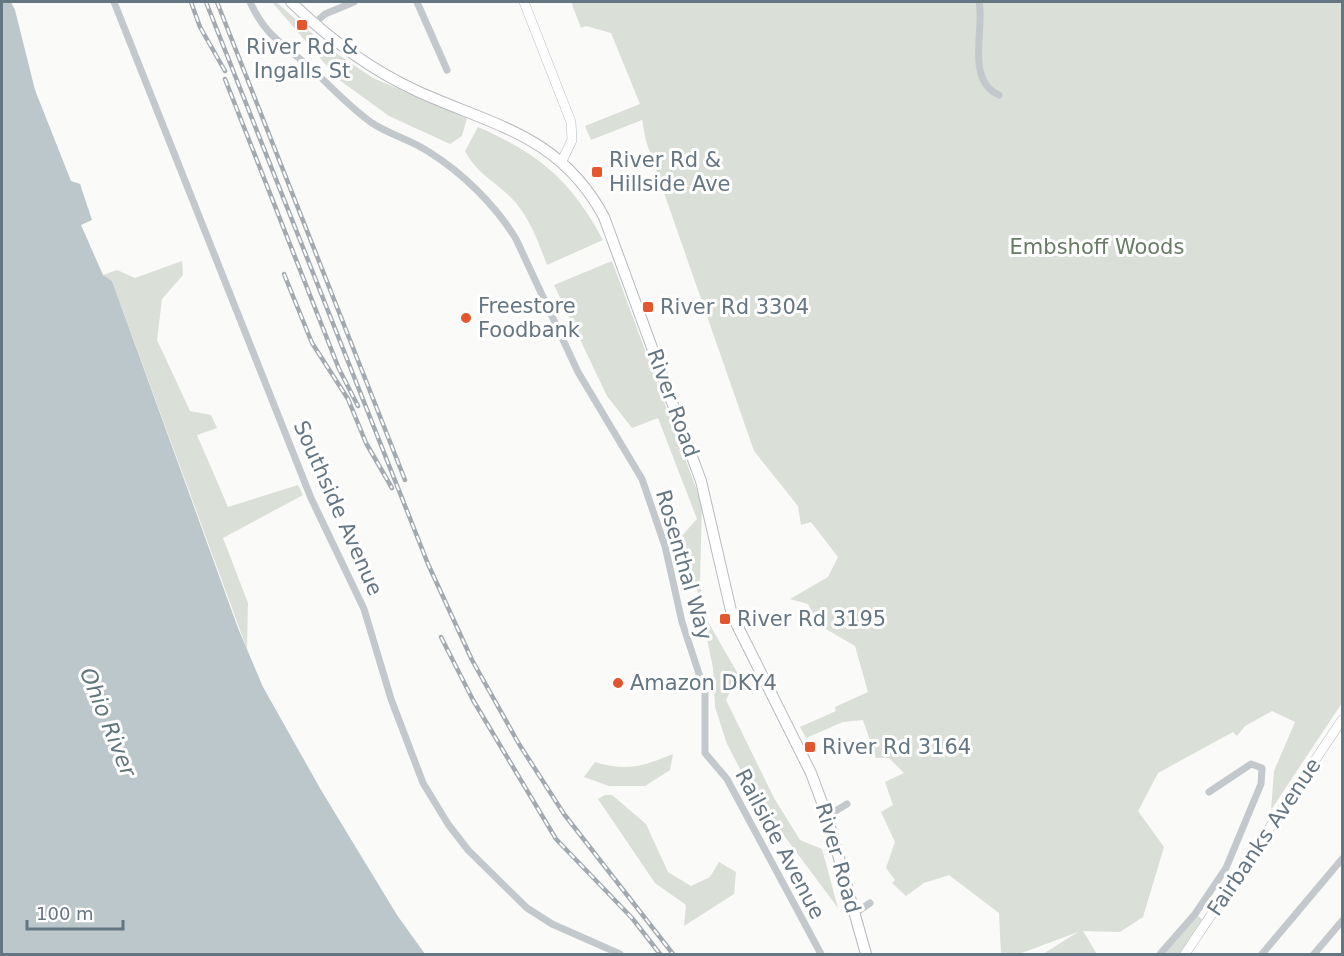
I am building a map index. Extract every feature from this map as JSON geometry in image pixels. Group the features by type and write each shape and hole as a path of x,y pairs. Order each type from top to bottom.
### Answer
{"main road":[{"name":"River Road","path":"291,2 347,49 389,76 416,90 514,129 545,147 562,161 594,197 604,217 701,481 732,615 801,751 827,816 865,954"}],"street":[{"name":"Southside Avenue","path":"114,2 311,498 364,609 391,699 423,783 448,824 468,850 527,908 552,924 620,954"},
{"name":"Rosenthal Way","path":"250,2 260,23 272,37 315,72 353,109 375,125 428,151 442,161 504,218 578,372 642,478 668,555 682,622 705,692 705,753"},
{"path":"315,23 325,14 354,2"},
{"path":"417,2 447,70"},
{"path":"524,2 571,122 572,140 562,161"},
{"path":"980,2 981,70 988,86 999,95"},
{"name":"Fairbanks Avenue","path":"1185,954 1342,720"},
{"name":"Railside Avenue","path":"705,753 727,779 821,954"},
{"path":"1160,954 1195,914 1232,855 1261,784 1262,768 1257,764 1250,765 1209,792"},
{"path":"827,816 848,804"},
{"path":"1262,954 1342,859"},
{"path":"854,914 870,903"},
{"path":"1195,914 1206,922"},
{"path":"1314,954 1342,921"}],"green space":[{"path":"272,2 276,2 330,49 373,78 467,118 462,136 450,144 389,116 338,79"},
{"name":"Embshoff Woods","path":"571,2 1342,2 1342,703 1271,810 1274,771 1295,722 1272,711 1245,726 1237,736 1233,732 1158,773 1138,811 1164,847 1143,917 1120,932 1083,931 1097,954 1043,954 1078,932 1019,954 1001,954 999,913 949,875 924,883 906,896 892,883 895,880 886,868 895,842 881,812 893,805 885,782 904,773 889,758 876,758 863,720 843,722 806,738 800,727 836,711 835,707 868,692 855,646 819,625 808,604 790,599 828,577 838,557 811,522 801,525 798,506 754,451 646,141 642,120 591,140 585,126 640,104 611,33 586,26 581,28"},
{"path":"478,127 519,148 551,171 579,201 603,240 547,265 526,217 516,203 476,167 465,151"},
{"path":"182,261 183,275 162,299 157,340 190,411 211,415 217,428 197,435 228,507 298,485 303,495 223,538 248,603 247,649 112,281 103,275 117,270 135,278"},
{"path":"612,261 702,504 700,580 704,615 738,674 726,700 774,798 800,840 822,849 838,908 753,794 727,744 715,707 713,668 695,580 679,539 697,519 658,418 632,428 607,396 554,285"},
{"path":"673,754 670,770 645,786 609,786 584,777 595,762 626,767 653,762"},
{"path":"605,795 612,795 646,824 668,872 691,886 710,877 719,862 736,872 734,894 684,926 686,905 655,883 598,799"},
{"path":"1195,914 1206,922 1185,954 1160,954"}],"water":[{"name":"Ohio River","path":"2,2 11,2 15,10 35,90 71,181 80,184 92,220 81,225 103,275 112,281 238,628 263,687 321,790 397,915 425,954 2,954"}],"railway":[{"path":"191,2 200,27 225,71"},
{"path":"206,2 428,564 472,660 519,744 564,814 673,954"},
{"path":"217,2 405,480"},
{"path":"225,79 339,369 358,406"},
{"path":"284,274 312,343 348,399 366,443 392,488"},
{"path":"441,637 473,700 556,839 632,918 660,954"}],"place":[{"name":"River Rd & Ingalls St","path":"302,25"},
{"name":"River Rd & Hillside Ave","path":"597,172"},
{"name":"River Rd 3304","path":"648,307"},
{"name":"Freestore Foodbank","path":"466,318"},
{"name":"River Rd 3195","path":"725,619"},
{"name":"Amazon DKY4","path":"618,683"},
{"name":"River Rd 3164","path":"810,747"}]}
